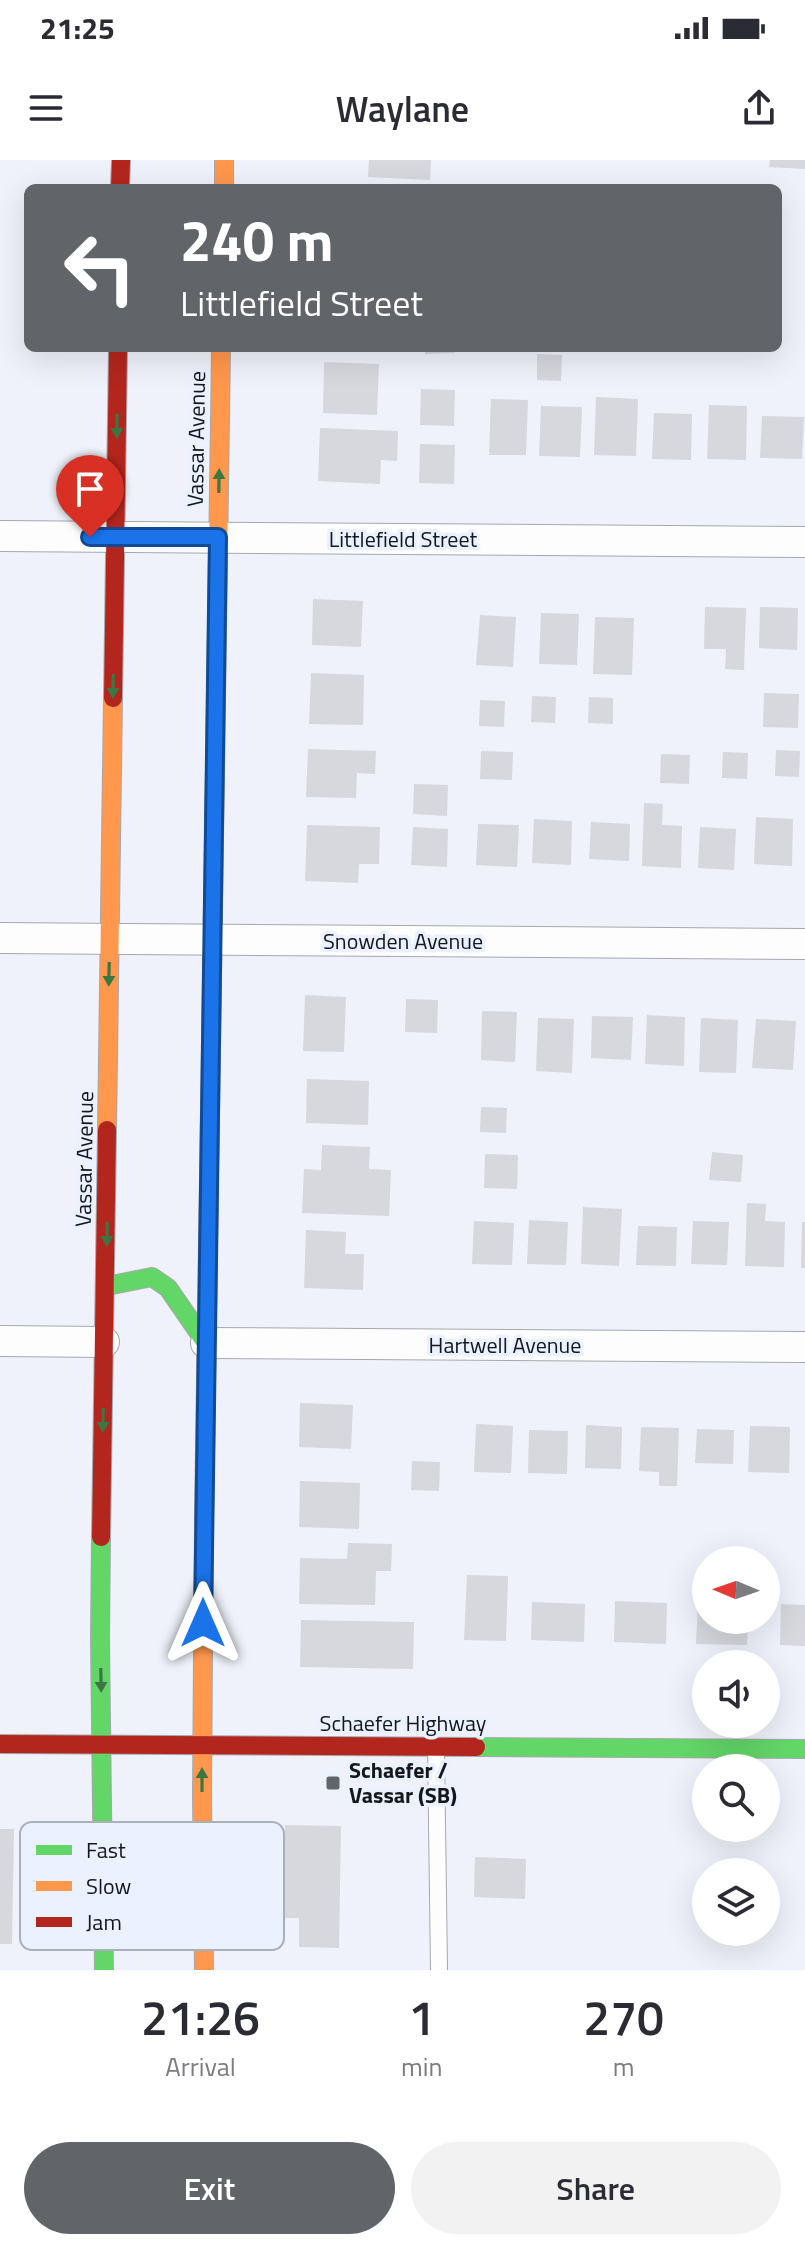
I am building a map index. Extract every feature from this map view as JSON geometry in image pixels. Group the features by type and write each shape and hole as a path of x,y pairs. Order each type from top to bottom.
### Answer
{"street":[{"path":"120,184 121,160"},
{"path":"224,160 224,184"},
{"name":"Vassar Avenue","path":"103,1822 100,1638 118,352"},
{"name":"Vassar Avenue","path":"203,1822 206,1343 221,352"},
{"name":"Littlefield Street","path":"0,536 805,542"},
{"name":"Snowden Avenue","path":"0,938 805,944"},
{"path":"107,1286 152,1277 168,1288 206,1343"},
{"path":"0,1341 104,1342"},
{"name":"Hartwell Avenue","path":"206,1343 805,1347"},
{"name":"Schaefer Highway","path":"0,1744 805,1749"},
{"name":"Vassar Avenue","path":"104,1950 104,1970"},
{"name":"Vassar Avenue","path":"204,1950 204,1970"}],"lane":[{"path":"436,1747 439,1970"}],"building":[{"path":"369,160 431,160 430,180 368,177"},
{"path":"770,160 805,160 805,169 769,167"},
{"path":"425,352 455,352 455,353"},
{"path":"537,354 562,355 561,381 537,380"},
{"path":"324,362 379,364 377,415 323,413"},
{"path":"421,389 455,390 454,426 420,425"},
{"path":"596,397 638,399 636,456 594,455"},
{"path":"491,399 528,400 526,455 489,455"},
{"path":"709,405 747,406 746,460 707,459"},
{"path":"541,406 582,407 580,457 539,456"},
{"path":"654,413 692,414 691,460 652,459"},
{"path":"762,416 804,417 802,459 760,458"},
{"path":"320,428 398,431 397,461 381,460 380,484 318,481"},
{"path":"420,444 455,445 454,484 419,483"},
{"path":"313,599 363,601 361,647 312,645"},
{"path":"705,607 746,608 744,670 725,669 726,649 704,649"},
{"path":"760,607 798,608 797,650 759,648"},
{"path":"541,613 579,614 577,665 539,664"},
{"path":"480,615 516,617 513,667 476,665"},
{"path":"595,617 634,618 632,675 593,674"},
{"path":"311,673 364,675 363,725 309,724"},
{"path":"764,693 799,694 798,728 763,727"},
{"path":"532,696 556,697 555,723 531,722"},
{"path":"589,697 613,698 613,724 588,723"},
{"path":"480,700 505,701 504,727 479,726"},
{"path":"308,749 376,751 375,774 357,773 356,798 306,797"},
{"path":"776,750 800,751 799,777 775,776"},
{"path":"481,751 513,752 512,780 480,779"},
{"path":"723,752 748,753 747,779 722,778"},
{"path":"661,754 690,755 689,784 660,783"},
{"path":"414,784 448,785 447,816 413,814"},
{"path":"644,803 663,804 662,825 682,826 681,868 642,866"},
{"path":"756,817 793,819 792,866 754,864"},
{"path":"534,819 572,821 571,865 532,863"},
{"path":"591,822 630,824 629,861 589,859"},
{"path":"478,824 519,825 517,867 476,865"},
{"path":"307,825 380,827 379,864 359,864 358,883 305,881"},
{"path":"413,827 448,829 447,867 411,865"},
{"path":"700,827 736,829 734,870 698,868"},
{"path":"305,995 346,997 344,1052 303,1051"},
{"path":"406,999 438,1000 437,1033 405,1032"},
{"path":"482,1011 517,1012 515,1062 481,1060"},
{"path":"647,1015 685,1017 684,1066 645,1064"},
{"path":"592,1016 633,1017 631,1060 591,1058"},
{"path":"538,1018 574,1019 572,1073 536,1071"},
{"path":"701,1018 738,1020 736,1073 699,1072"},
{"path":"756,1019 796,1021 793,1070 752,1068"},
{"path":"307,1079 369,1081 368,1125 306,1123"},
{"path":"481,1107 507,1108 506,1133 480,1132"},
{"path":"322,1145 370,1147 369,1169 391,1170 389,1216 302,1213 304,1169 321,1170"},
{"path":"712,1152 743,1155 741,1182 709,1180"},
{"path":"485,1154 518,1155 517,1189 484,1188"},
{"path":"747,1203 766,1204 765,1221 785,1222 784,1267 745,1266"},
{"path":"583,1207 622,1209 619,1266 581,1264"},
{"path":"529,1220 568,1222 566,1265 527,1264"},
{"path":"474,1221 514,1223 512,1265 472,1264"},
{"path":"693,1221 729,1222 727,1265 691,1264"},
{"path":"802,1222 805,1222 805,1268 801,1268"},
{"path":"638,1226 677,1227 676,1266 636,1265"},
{"path":"306,1230 346,1232 345,1254 364,1254 363,1290 304,1288"},
{"path":"300,1403 353,1405 351,1449 299,1447"},
{"path":"476,1424 513,1426 511,1473 474,1472"},
{"path":"586,1425 622,1427 621,1469 585,1468"},
{"path":"750,1426 790,1427 789,1473 748,1472"},
{"path":"641,1427 679,1428 677,1486 659,1486 659,1472 639,1471"},
{"path":"697,1429 734,1430 733,1464 695,1463"},
{"path":"529,1430 568,1431 567,1474 528,1473"},
{"path":"412,1461 440,1462 439,1491 411,1490"},
{"path":"300,1481 360,1483 359,1529 299,1527"},
{"path":"348,1543 392,1544 391,1571 376,1571 375,1605 299,1604 300,1558 347,1559"},
{"path":"467,1575 508,1576 506,1641 464,1640"},
{"path":"615,1601 667,1603 666,1644 614,1642"},
{"path":"532,1602 585,1604 584,1642 531,1640"},
{"path":"781,1604 805,1605 805,1646 780,1645"},
{"path":"301,1620 414,1622 413,1669 300,1667"},
{"path":"696,1634 747,1634 747,1645 696,1644"},
{"path":"285,1825 341,1826 339,1948 299,1947 299,1918 284,1918"},
{"path":"0,1829 14,1829 12,1944 0,1944"},
{"path":"475,1857 526,1859 525,1899 474,1897"}],"traffic: fast":[{"path":"204,1514 213,909"},
{"path":"107,1286 152,1277 168,1288 206,1343"},
{"path":"101,1537 102,1822"},
{"path":"476,1747 805,1749"},
{"path":"104,1950 104,1970"}],"traffic: slow":[{"path":"224,160 224,184"},
{"path":"213,909 221,352"},
{"path":"107,1130 113,698"},
{"path":"202,1822 204,1514"},
{"path":"204,1950 204,1970"}],"traffic: jam":[{"path":"120,184 121,160"},
{"path":"113,698 118,352"},
{"path":"101,1537 107,1130"},
{"path":"0,1744 476,1747"}],"place":[{"name":"Schaefer / Vassar (SB)","path":"333,1783"}],"route":[{"path":"90,537 218,537 203,1623"}]}
